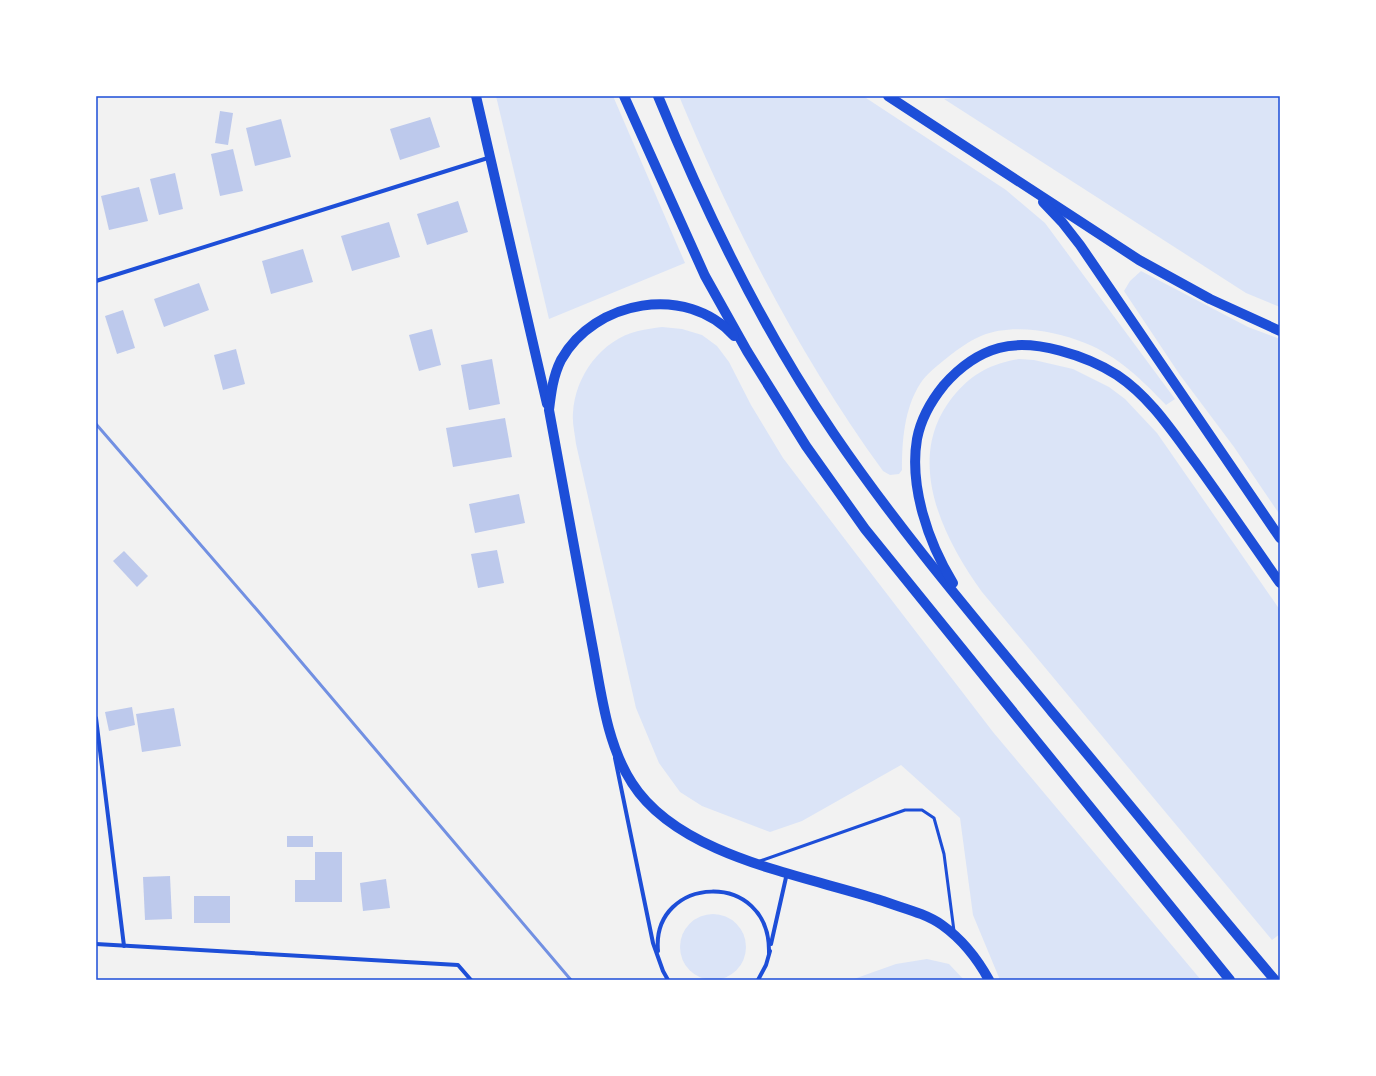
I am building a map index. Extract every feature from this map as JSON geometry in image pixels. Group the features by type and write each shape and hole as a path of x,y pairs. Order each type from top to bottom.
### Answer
{"main road":[{"path":"476,96 491,157 503,218 549,410 602,695 619,758 632,784 650,805 668,821 692,836 723,851 755,863 905,908 941,924 968,947 988,980"},
{"path":"624,96 705,276 747,351 806,446 865,529 1230,980"},
{"path":"658,96 733,262 775,338 833,433 892,514 971,614 1273,978"},
{"path":"888,96 1145,263 1210,299 1280,331"},
{"path":"1016,180 1041,200 1062,222 1080,245 1280,538"},
{"path":"549,410 552,383 564,356 586,331 603,319 639,306 678,304 697,310 714,318 730,331 747,351"},
{"path":"971,614 950,578 927,527 917,483 917,440 921,422 929,406 951,377 982,354 999,348 1018,346 1036,346 1078,356 1110,371 1134,388 1168,425 1280,583"}],"street":[{"path":"96,281 491,157"},
{"path":"602,695 648,922 659,961 668,980"},
{"path":"96,718 124,946"},
{"path":"763,980 787,873"},
{"path":"659,961 658,940 662,924 672,909 689,896 710,891 732,894 750,904 758,912 767,931 769,953"},
{"path":"96,944 458,965 471,980"},
{"path":"758,980 766,965"}],"lane":[{"path":"755,863 905,810 922,810 934,818 944,854 954,934"}],"shaded area":[{"path":"496,96 613,96 685,263 549,319"},
{"path":"679,96 863,96 1006,190 1045,223 1175,399 1166,405 1139,378 1119,362 1097,348 1085,343 1060,335 1033,330 1020,329 993,332 981,336 960,348 936,366 923,380 910,404 907,415 903,437 902,470 899,474 890,475 883,471 823,382 770,290 722,194"},
{"path":"967,96 1280,96 1280,307 1246,293 944,99"},
{"path":"1141,271 1248,327 1280,339 1280,515 1234,447 1180,375 1124,291 1130,281"},
{"path":"662,327 682,329 702,335 717,346 729,362 751,405 783,458 847,542 993,732 1201,980 1000,980 973,915 960,818 901,765 802,821 770,832 702,806 680,792 659,763 636,708 576,444 573,421 575,399 579,386 592,362 602,351 613,342 625,336 641,330"},
{"path":"1019,359 1034,360 1073,369 1109,387 1125,399 1157,433 1280,610 1280,934 1272,940 982,592 953,546 933,494 930,468 932,442 940,417 956,393 969,380 992,366"},
{"path":"707,914 719,914 726,916 737,923 744,934 746,947 744,960 737,971 726,978 719,980 707,980 700,978 689,971 682,960 680,953 680,941 682,934 689,923 700,916"},
{"path":"927,959 949,964 964,980 851,980 896,964"}],"building":[{"path":"220,111 233,113 228,145 215,143"},
{"path":"430,117 440,147 400,160 390,129"},
{"path":"281,119 291,157 255,166 246,128"},
{"path":"233,149 243,191 220,196 211,154"},
{"path":"175,173 183,209 159,215 150,179"},
{"path":"139,187 148,221 109,230 101,196"},
{"path":"458,201 468,232 427,245 417,214"},
{"path":"389,222 400,257 352,271 341,236"},
{"path":"303,249 313,282 271,294 262,261"},
{"path":"199,283 209,310 164,327 154,299"},
{"path":"123,310 135,348 117,354 105,316"},
{"path":"432,329 441,365 419,371 409,335"},
{"path":"236,349 245,384 223,390 214,355"},
{"path":"492,359 500,404 469,410 461,365"},
{"path":"505,418 512,457 453,467 446,428"},
{"path":"519,494 525,523 475,533 469,504"},
{"path":"497,550 504,583 478,588 471,554"},
{"path":"124,551 148,576 137,587 113,561"},
{"path":"132,707 135,725 109,731 105,712"},
{"path":"174,708 181,746 142,752 136,714"},
{"path":"287,836 313,836 313,847 287,847"},
{"path":"315,852 342,852 342,902 295,902 295,880 315,880"},
{"path":"170,876 172,919 145,920 143,877"},
{"path":"386,879 390,908 363,911 360,883"},
{"path":"194,896 230,896 230,923 194,923"}],"railway":[{"path":"96,424 258,611 571,980"}]}
